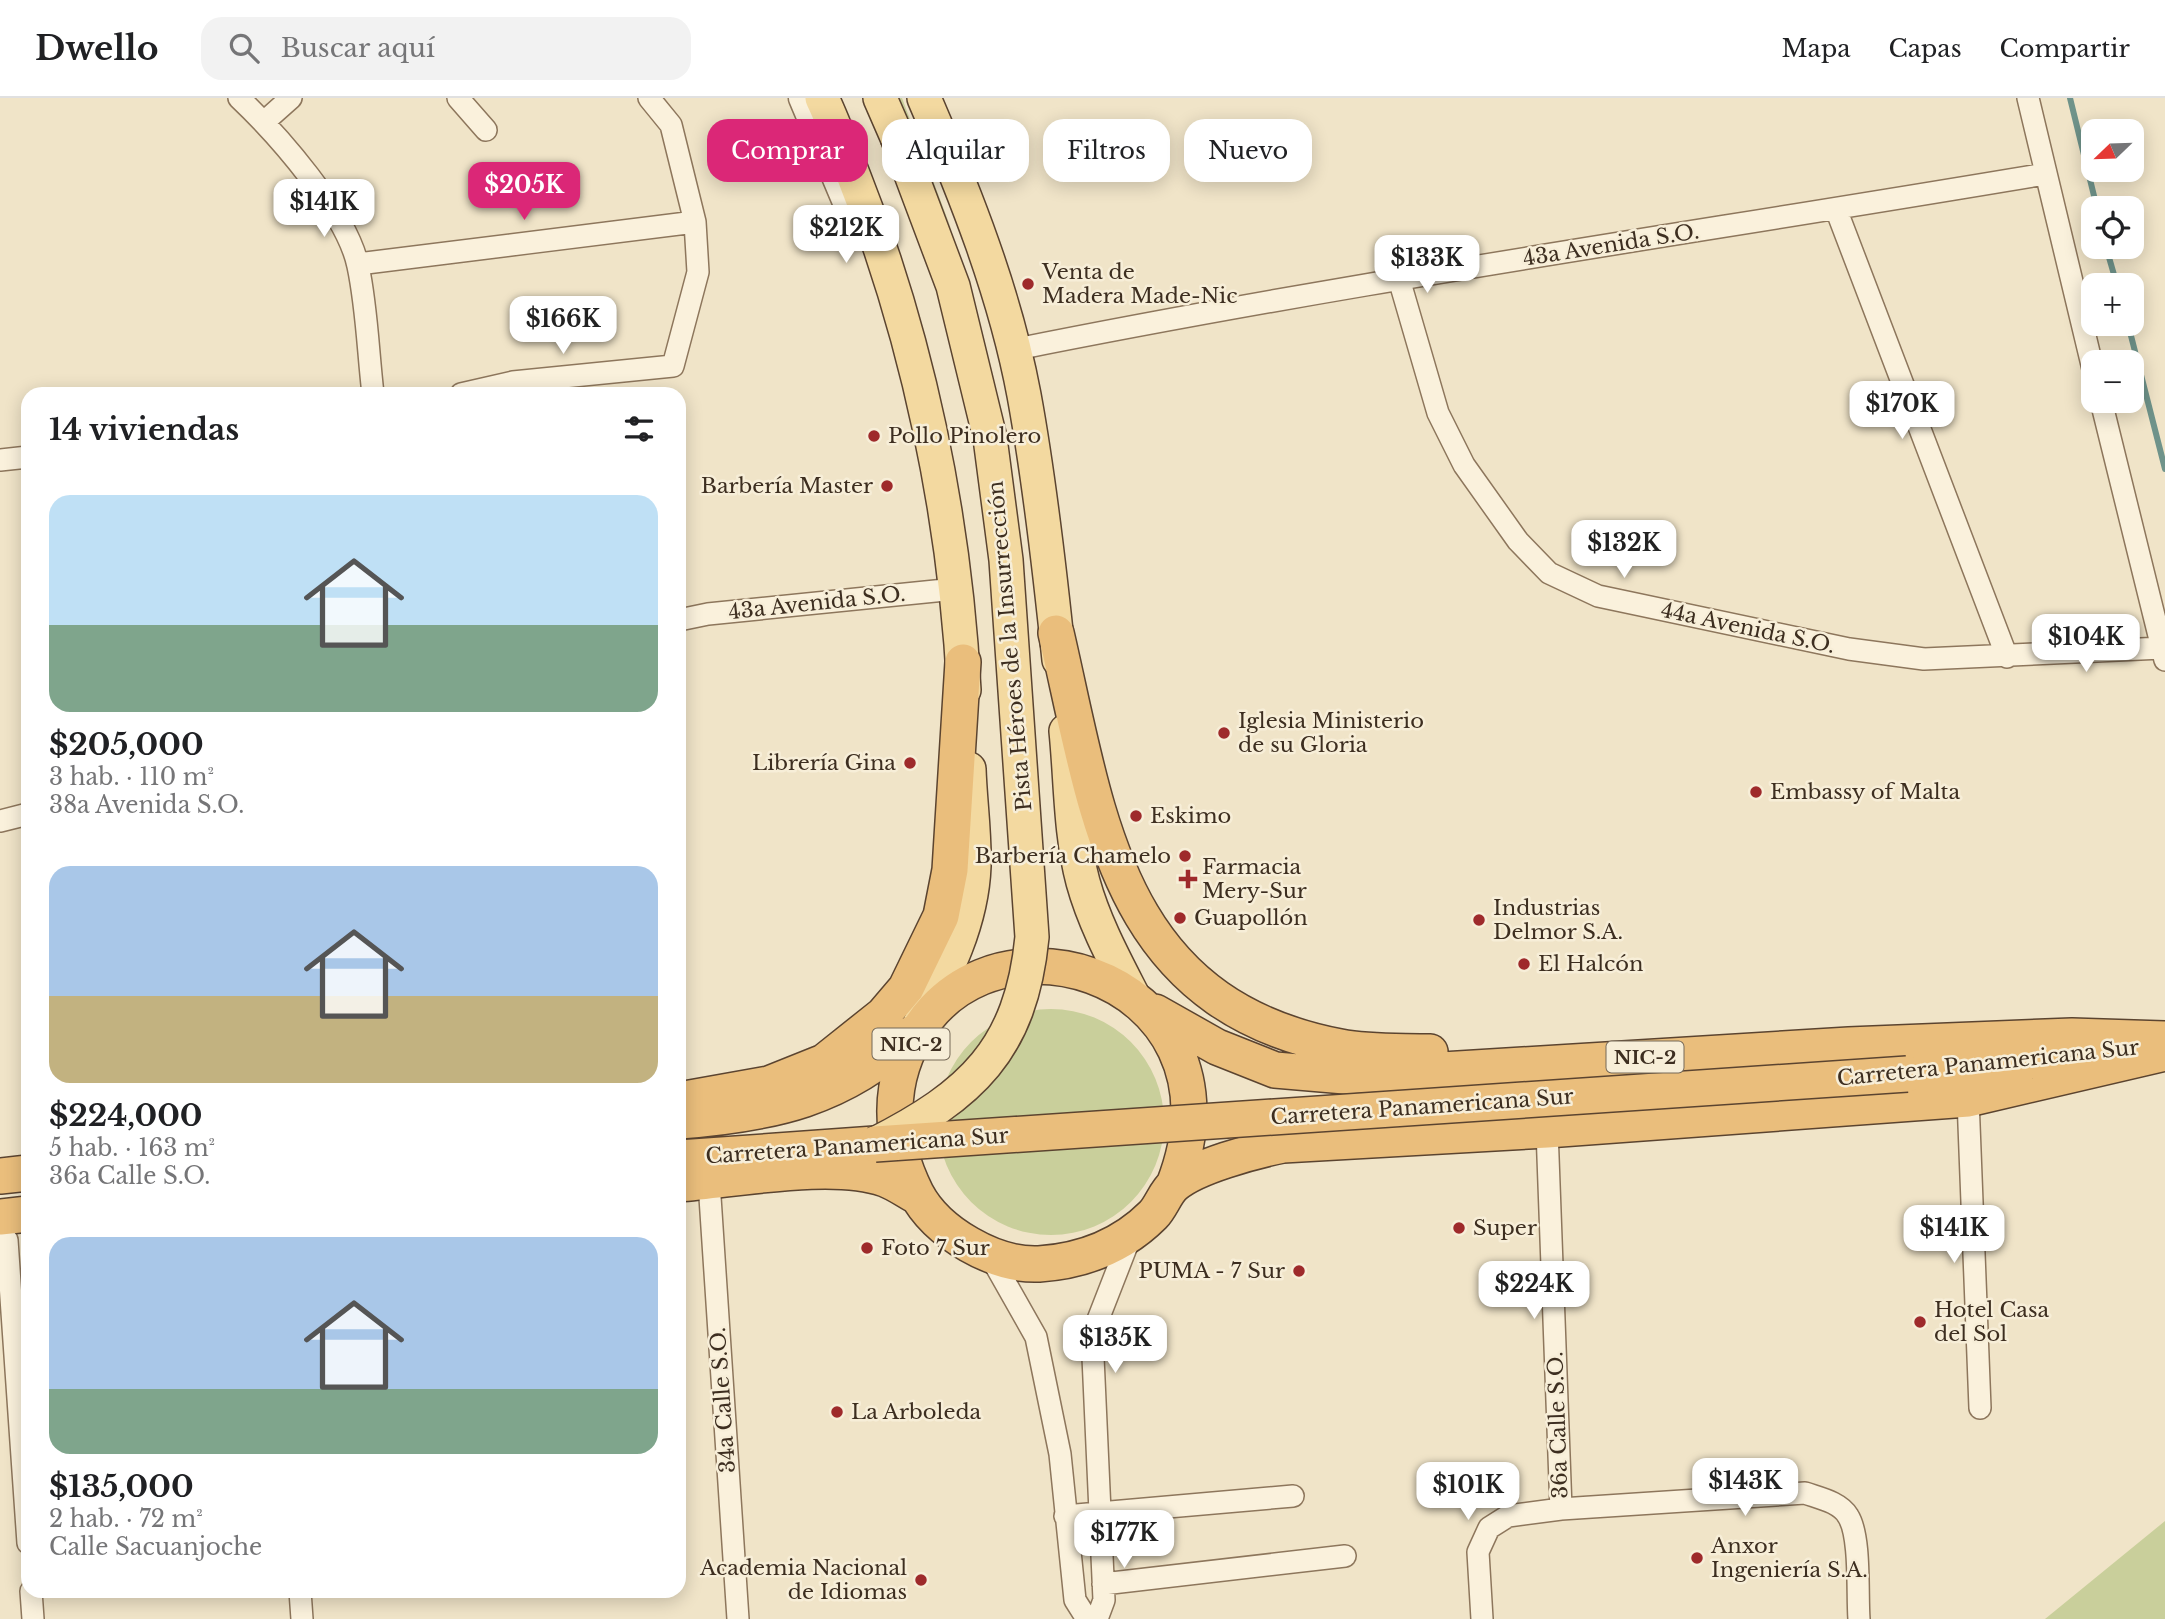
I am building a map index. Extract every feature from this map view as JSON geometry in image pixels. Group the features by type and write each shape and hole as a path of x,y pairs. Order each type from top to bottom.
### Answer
{"highway":[{"path":"1056,633 1093,793 1114,862 1127,892 1153,936 1192,979 1235,1010 1285,1033 1318,1043 1344,1048 1580,1060"},
{"path":"686,1099 769,1084 824,1062 883,1015 905,988 941,916 950,870 963,662"},
{"name":"NIC-2","path":"1056,966 1083,972 1097,976 1138,1000 1164,1029 1180,1058 1189,1089 1186,1155 1174,1185 1155,1213 1131,1236 1086,1258 1037,1264 989,1254 949,1231 918,1197 901,1160 894,1120 897,1080 916,1031 945,1000 974,982 1015,968 1056,966"},
{"name":"Carretera Panamericana Sur","path":"1138,1000 1217,1048 1275,1070 1297,1073 1383,1075 1580,1060 2072,1036 2165,1039"},
{"name":"Carretera Panamericana Sur","path":"686,1120 743,1116 802,1102 863,1074 916,1031"},
{"name":"Carretera Panamericana Sur","path":"686,1158 1907,1074 2165,1045"},
{"name":"Carretera Panamericana Sur","path":"1174,1185 1241,1155 1283,1144 1547,1130 1968,1100 2165,1054"},
{"name":"Carretera Panamericana Sur","path":"694,1183 815,1172 852,1173 884,1178 918,1197"},
{"path":"0,1176 21,1174"}],"main road":[{"path":"822,98 876,232 902,317 926,419 955,589 963,662 974,867 967,914 955,954 916,1031"},
{"name":"Pista Héroes de la Insurrección","path":"875,1144 946,1104 985,1066 1004,1039 1018,1005 1027,977 1032,937 1006,560 990,438 953,286 880,98"},
{"name":"Pista Héroes de la Insurrección","path":"924,98 961,185 991,272 1024,394 1056,633 1080,869 1099,929 1138,1000"}],"street":[{"path":"239,98 264,122 334,210 358,264 372,387"},
{"path":"264,122 291,98"},
{"path":"458,98 486,130"},
{"path":"491,387 513,382 673,366 698,271 695,222 671,125 649,98"},
{"path":"802,98 862,239 926,419"},
{"path":"2028,98 2088,350"},
{"name":"43a Avenida S.O.","path":"1012,350 1147,322 1399,278 2045,174"},
{"path":"1836,209 2007,657"},
{"path":"358,264 695,222"},
{"name":"44a Avenida S.O.","path":"1399,278 1438,413 1464,466 1518,541 1549,573 1598,596 1849,649 1924,659 2163,655"},
{"path":"2104,413 2163,655"},
{"path":"0,460 21,458"},
{"name":"43a Avenida S.O.","path":"686,619 708,614 955,589"},
{"path":"0,821 21,816"},
{"path":"1968,1100 1980,1408"},
{"name":"36a Calle S.O.","path":"1482,1619 1478,1552 1489,1528 1508,1516 1561,1509 1547,1130"},
{"name":"34a Calle S.O.","path":"694,1183 738,1619"},
{"path":"13,1230 21,1396"},
{"path":"1097,1619 1104,1600 1092,1335 1131,1236"},
{"path":"989,1254 1036,1337 1060,1454 1075,1600 1087,1619"},
{"path":"1561,1509 1805,1493 1830,1501 1848,1515 1854,1534 1858,1619"},
{"path":"1065,1516 1293,1496"},
{"path":"1103,1584 1345,1556"},
{"path":"32,1598 33,1619"},
{"path":"300,1598 302,1619"}],"green space":[{"path":"895,98 902,98 910,119 904,119"},
{"path":"931,182 934,182 952,231"},
{"path":"1062,1009 1084,1013 1104,1022 1123,1034 1139,1050 1160,1089 1164,1122 1160,1155 1156,1165 1139,1194 1123,1210 1084,1231 1040,1235 1018,1231 998,1222 979,1210 963,1194 942,1155 938,1111 942,1089 951,1069 963,1050 979,1034 1018,1013"},
{"path":"2165,1521 2165,1619 2045,1619"}],"waterway":[{"path":"2070,98 2094,196"},
{"path":"2109,259 2114,273"},
{"path":"2131,336 2165,469"}],"place":[{"name":"Venta de Madera Made-Nic","path":"1028,284"},
{"name":"Pollo Pinolero","path":"874,436"},
{"name":"Barbería Master","path":"887,486"},
{"name":"Iglesia Ministerio de su Gloria","path":"1224,733"},
{"name":"Librería Gina","path":"910,763"},
{"name":"Embassy of Malta","path":"1756,792"},
{"name":"Eskimo","path":"1136,816"},
{"name":"Barbería Chamelo","path":"1185,856"},
{"name":"Farmacia Mery-Sur","path":"1188,879"},
{"name":"Guapollón","path":"1180,918"},
{"name":"Industrias Delmor S.A.","path":"1479,920"},
{"name":"El Halcón","path":"1524,964"},
{"name":"Super","path":"1459,1228"},
{"name":"Foto 7 Sur","path":"867,1248"},
{"name":"PUMA - 7 Sur","path":"1299,1271"},
{"name":"Hotel Casa del Sol","path":"1920,1322"},
{"name":"La Arboleda","path":"837,1412"},
{"name":"Anxor Ingeniería S.A.","path":"1697,1558"},
{"name":"Academia Nacional de Idiomas","path":"921,1580"}]}
